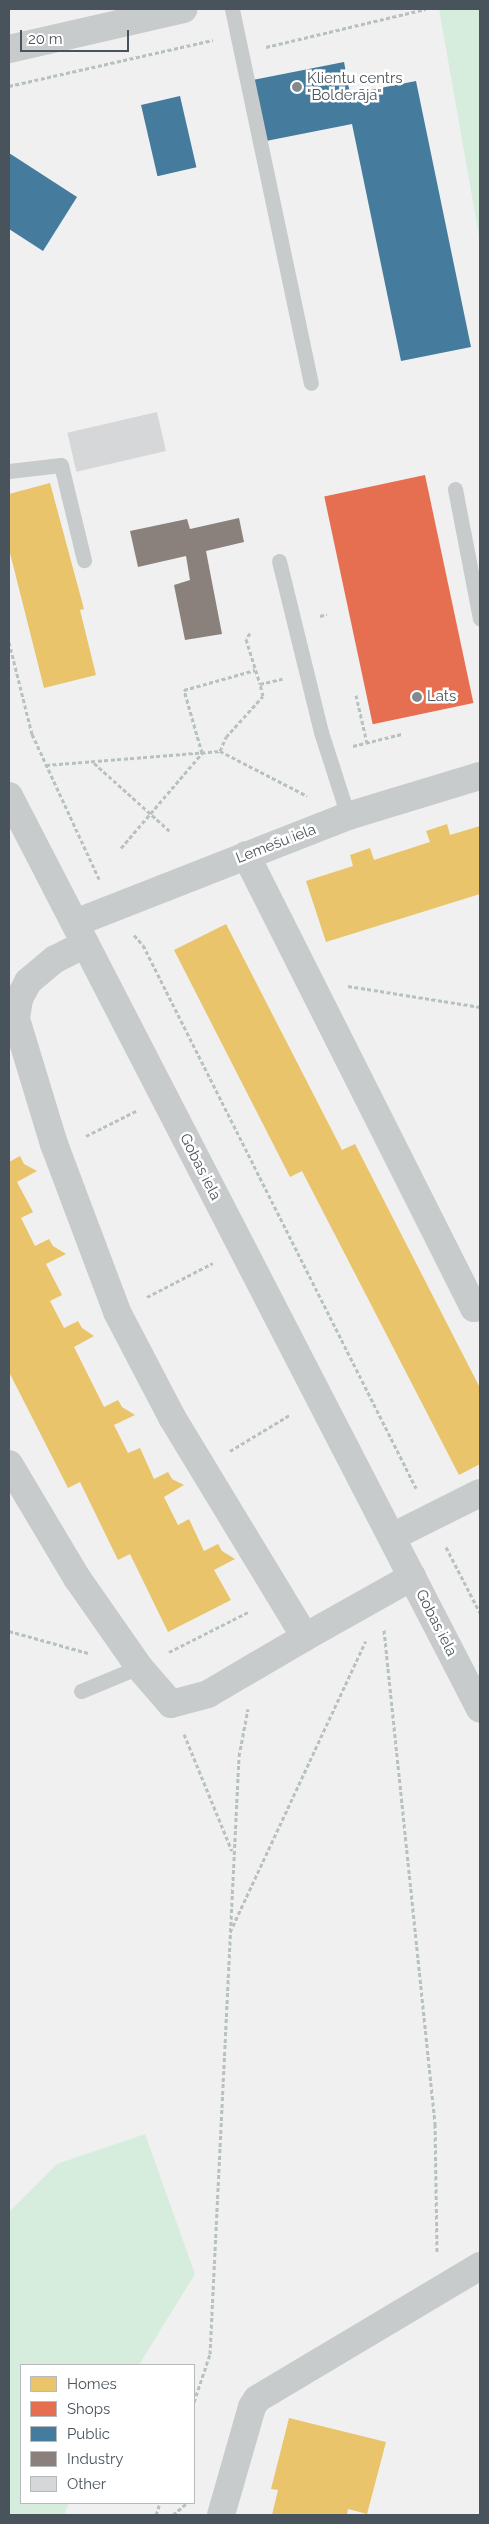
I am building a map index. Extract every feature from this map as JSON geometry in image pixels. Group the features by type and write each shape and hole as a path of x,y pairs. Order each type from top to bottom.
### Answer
{"street":[{"path":"9,49 183,9"},
{"name":"Lemešu iela","path":"305,1637 282,1595 173,1419 117,1312 56,1151 16,1018 19,999 28,982 80,934 112,908 348,816 480,776"},
{"name":"Gobas iela","path":"9,796 392,1537 401,1583 480,1709"},
{"path":"246,855 478,1311"},
{"path":"9,1464 77,1578 139,1667 170,1704 208,1694 401,1583"},
{"path":"392,1537 480,1493"},
{"path":"221,2515 252,2407 257,2399 480,2266"}],"lane":[{"path":"232,9 311,383"},
{"path":"9,471 61,465 84,560"},
{"path":"455,489 480,619"},
{"path":"279,561 327,752 348,816"},
{"path":"81,1691 139,1667"}],"path":[{"path":"220,751 226,737 263,696 246,639 250,633"},
{"path":"9,642 32,734 112,908 143,945 480,1613"},
{"path":"202,753 184,690 255,670"},
{"path":"260,684 290,678"},
{"path":"356,695 367,743"},
{"path":"327,752 402,734"},
{"path":"46,765 220,751 348,816"},
{"path":"121,848 202,753"},
{"path":"94,762 171,832"},
{"path":"317,992 336,984 480,1007"},
{"path":"56,1151 141,1108"},
{"path":"117,1312 220,1259"},
{"path":"203,1468 297,1409"},
{"path":"401,1583 381,1607 435,2124 438,2291"},
{"path":"9,1632 139,1667 282,1595"},
{"path":"229,1935 369,1634"},
{"path":"195,2399 210,2354 215,2288 229,1935 239,1756 258,1664"},
{"path":"170,1704 214,1801 233,1853"},
{"path":"173,2515 186,2504"}],"green space":[{"path":"439,9 480,9 480,242"},
{"path":"145,2134 195,2274 140,2364 20,2364 20,2504 69,2504 64,2515 9,2515 9,2212 57,2164"}],"building: Homes":[{"path":"50,483 84,609 80,610 96,675 44,688 9,549 9,494"},
{"path":"447,824 450,835 480,826 480,894 326,942 306,881 353,866 350,855 370,848 374,860 430,842 426,831"},
{"path":"226,924 342,1150 355,1144 480,1388 480,1464 459,1475 302,1171 290,1177 174,950"},
{"path":"20,1156 24,1164 37,1171 17,1182 33,1212 21,1218 35,1246 49,1239 53,1246 66,1254 46,1264 62,1295 50,1301 64,1328 78,1321 82,1328 94,1336 74,1347 104,1407 118,1400 122,1407 135,1415 114,1425 128,1453 140,1448 154,1479 168,1472 172,1479 184,1485 164,1497 178,1525 189,1519 204,1551 218,1544 222,1551 235,1559 214,1570 231,1600 168,1632 130,1554 118,1560 80,1482 68,1488 9,1372 9,1162"},
{"path":"289,2418 386,2442 367,2514 348,2509 347,2515 272,2515 278,2490 271,2489"}],"building: Shops":[{"path":"425,475 473,703 373,724 324,496"}],"building: Public":[{"path":"344,62 350,94 416,81 471,347 401,361 352,124 266,141 253,80"},
{"path":"180,96 196,167 157,176 141,105"},
{"path":"9,153 77,197 43,251 9,229"}],"building: Industry":[{"path":"239,518 244,542 206,551 222,634 185,640 174,585 190,580 186,556 138,567 130,531 187,519 190,529"}],"building: Other":[{"path":"157,412 166,451 76,472 67,433"}],"place":[{"name":"Klientu centrs \"Bolderāja\"","path":"297,87"},
{"name":"Lats","path":"417,697"}]}
